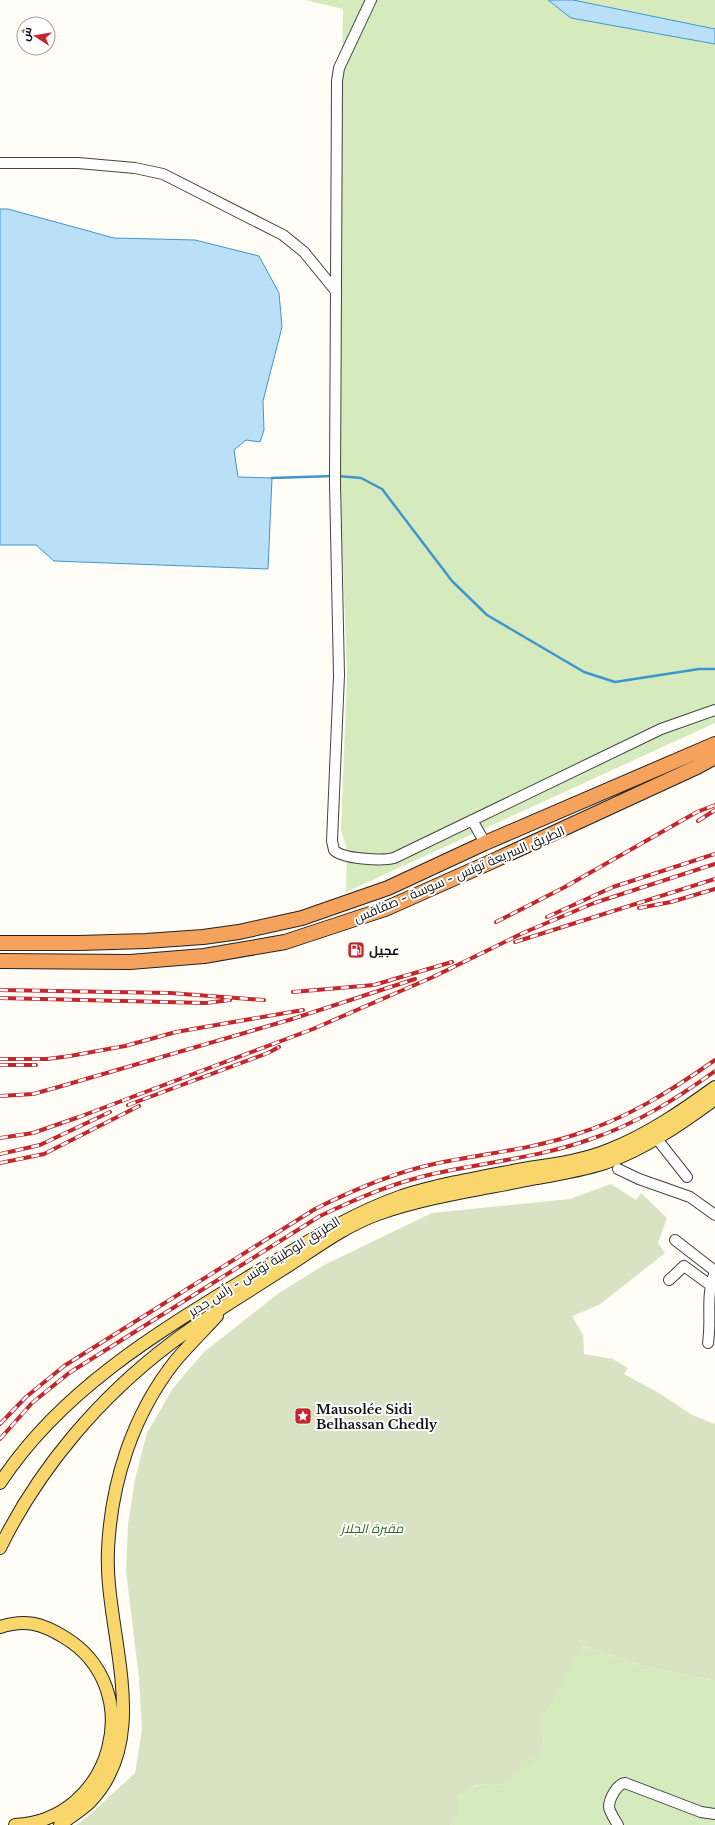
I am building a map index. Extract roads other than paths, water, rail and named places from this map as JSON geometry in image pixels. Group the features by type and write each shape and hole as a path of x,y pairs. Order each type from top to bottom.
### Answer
{"highway":[{"path":"698,752 715,740"},
{"name":"الطريق السريعة تونس - سوسة - صفاقس","path":"0,943 146,941 239,932 302,918 388,888 485,843 715,744"},
{"name":"الطريق السريعة تونس - سوسة - صفاقس","path":"0,961 130,962 204,956 285,942 385,909 493,862 697,767 715,757"},
{"path":"697,767 715,764"}],"main road":[{"name":"الطريق الوطنية تونس - رأس جدير","path":"0,1483 37,1434 92,1382 161,1332 311,1238 378,1205 403,1196 487,1176 553,1164 611,1149 650,1131 715,1087"},
{"name":"الطريق الوطنية تونس - رأس جدير","path":"0,1548 26,1502 46,1471 98,1410 153,1357 235,1298 300,1259 326,1240 377,1215 443,1197 586,1168 608,1162 657,1139 715,1099"},
{"path":"60,1825 88,1804 101,1788 111,1771 120,1743 124,1712 107,1574 108,1549 114,1499 125,1452 146,1406 163,1378 191,1343 235,1298"},
{"path":"0,1627 24,1622 30,1623 51,1629 67,1639 87,1656 98,1670 106,1689 111,1710 111,1741 99,1772 76,1803 54,1816 29,1824 15,1825"}],"street":[{"path":"371,0 339,68 337,81 335,483 339,675 332,841 334,850 342,855 388,860 661,729 715,710"},
{"path":"0,163 78,163 135,168 163,174 283,234 304,252 335,290"},
{"path":"472,820 485,843"},
{"path":"657,1139 688,1177"},
{"path":"618,1169 639,1179 690,1197 715,1215"},
{"path":"675,1240 715,1272 710,1285 712,1302 708,1343"},
{"path":"669,1280 684,1266 710,1285"},
{"path":"618,1825 609,1808 610,1802 618,1786 625,1783 701,1812 715,1814"}],"water":[{"path":"548,0 573,0 715,29 715,44 571,18"},
{"path":"0,209 8,209 114,238 195,240 259,256 279,293 282,327 263,401 264,430 260,442 246,440 234,450 238,477 272,478 268,569 54,561 36,545 0,545"}],"waterway":[{"path":"272,478 333,476"},
{"path":"338,476 361,478 382,489 452,581 487,615 584,672 615,682 699,669 715,669"}],"railway":[{"path":"496,922 563,888 697,812 715,805"},
{"path":"698,821 715,810"},
{"path":"547,917 613,887 715,854"},
{"path":"0,1138 33,1133 79,1117 313,1029 433,977 523,933 594,903 715,864"},
{"path":"515,942 715,879"},
{"path":"639,908 671,902 715,889"},
{"path":"293,992 374,985 452,962"},
{"path":"0,1096 33,1094 55,1088 289,1020 415,979"},
{"path":"0,990 170,993 264,1000"},
{"path":"0,998 206,1003 230,1000"},
{"path":"0,1059 47,1059 70,1056 125,1046 176,1032 303,1010"},
{"path":"128,1105 268,1053 279,1047"},
{"path":"0,1424 26,1397 64,1366 315,1209 358,1189 403,1172 451,1160 522,1148 557,1140 612,1121 648,1103 682,1083 715,1060"},
{"path":"0,1065 36,1065"},
{"path":"0,1439 32,1403 69,1373 320,1216 363,1197 406,1181 437,1173 514,1159 553,1150 608,1133 655,1110 715,1071"},
{"path":"0,1163 44,1154 139,1106"},
{"path":"0,1154 40,1145 110,1112"}],"place":[{"name":"عجيل","path":"356,950"},
{"name":"Mausolée Sidi Belhassan Chedly","path":"303,1416"}],"park label":[{"name":"مقبرة الجلاز","path":"372,1528"}]}
